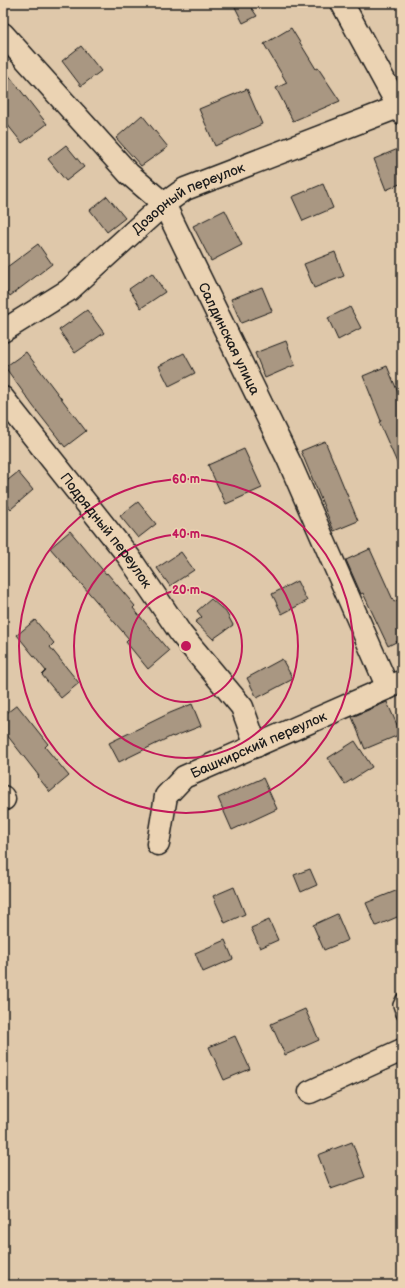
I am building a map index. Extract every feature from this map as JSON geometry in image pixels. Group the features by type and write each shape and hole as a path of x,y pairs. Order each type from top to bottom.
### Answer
{"street":[{"path":"342,3 400,110"},
{"name":"Салдинская улица","path":"3,34 129,174 164,204 289,461 395,685"},
{"name":"Дозорный переулок","path":"3,331 69,290 164,204 185,189 400,110"},
{"name":"Подрядный переулок","path":"3,398 129,557 181,634 242,707 256,746"},
{"name":"Башкирский переулок","path":"158,844 166,796 184,777 395,685"},
{"path":"310,1092 402,1050"}],"lane":[{"path":"402,999 399,1005 402,1014"}],"building":[{"path":"233,3 248,3 257,16 243,23"},
{"path":"291,28 316,69 318,68 340,101 293,121 276,88 287,83 264,44"},
{"path":"81,46 101,71 81,86 62,61"},
{"path":"3,68 47,124 22,143 3,119"},
{"path":"247,89 262,124 215,146 199,109"},
{"path":"142,115 168,147 141,166 116,138"},
{"path":"66,145 84,167 66,181 48,159"},
{"path":"398,149 402,159 402,183 386,190 374,159"},
{"path":"323,184 333,208 303,221 292,197"},
{"path":"107,196 125,218 107,232 90,210"},
{"path":"225,210 242,245 211,261 193,226"},
{"path":"38,244 52,264 10,296 3,287 3,270"},
{"path":"335,252 344,276 314,288 304,264"},
{"path":"152,273 165,292 141,308 129,289"},
{"path":"262,287 272,311 241,323 231,299"},
{"path":"350,307 361,328 338,340 328,318"},
{"path":"87,310 104,333 75,353 59,330"},
{"path":"286,341 295,365 265,378 255,353"},
{"path":"26,352 86,431 65,447 5,367"},
{"path":"184,353 195,373 169,386 159,366"},
{"path":"387,366 402,402 402,474 379,422 381,421 363,376"},
{"path":"325,441 358,521 334,531 301,451"},
{"path":"244,449 262,488 226,504 208,465"},
{"path":"18,472 33,490 11,509 3,500 3,484"},
{"path":"138,502 156,524 138,538 120,516"},
{"path":"70,531 135,606 133,608 169,651 148,669 126,642 129,639 50,548"},
{"path":"370,549 394,602 402,598 402,639 388,646 363,593 361,594 346,560"},
{"path":"181,552 194,570 170,586 157,568"},
{"path":"297,581 307,601 282,614 272,594"},
{"path":"211,599 226,612 233,625 213,639 195,622 202,617 197,611"},
{"path":"35,620 54,643 50,647 79,683 61,698 42,675 46,671 17,635"},
{"path":"282,659 293,679 257,698 247,678"},
{"path":"387,702 401,734 365,749 352,717"},
{"path":"192,704 201,726 173,737 172,736 119,762 109,743 170,713"},
{"path":"17,705 48,744 45,747 69,776 50,792 3,730 3,716"},
{"path":"355,741 372,767 345,784 328,758"},
{"path":"263,778 277,809 232,830 218,798"},
{"path":"310,869 317,885 301,892 294,875"},
{"path":"234,887 245,914 225,923 213,896"},
{"path":"398,890 402,900 402,915 376,926 366,903"},
{"path":"337,914 348,940 324,950 313,925"},
{"path":"269,920 278,940 260,948 251,928"},
{"path":"225,940 233,959 203,972 195,953"},
{"path":"305,1009 319,1040 285,1055 271,1024"},
{"path":"235,1036 250,1069 224,1080 209,1047"},
{"path":"352,1142 365,1177 331,1189 318,1155"}]}
